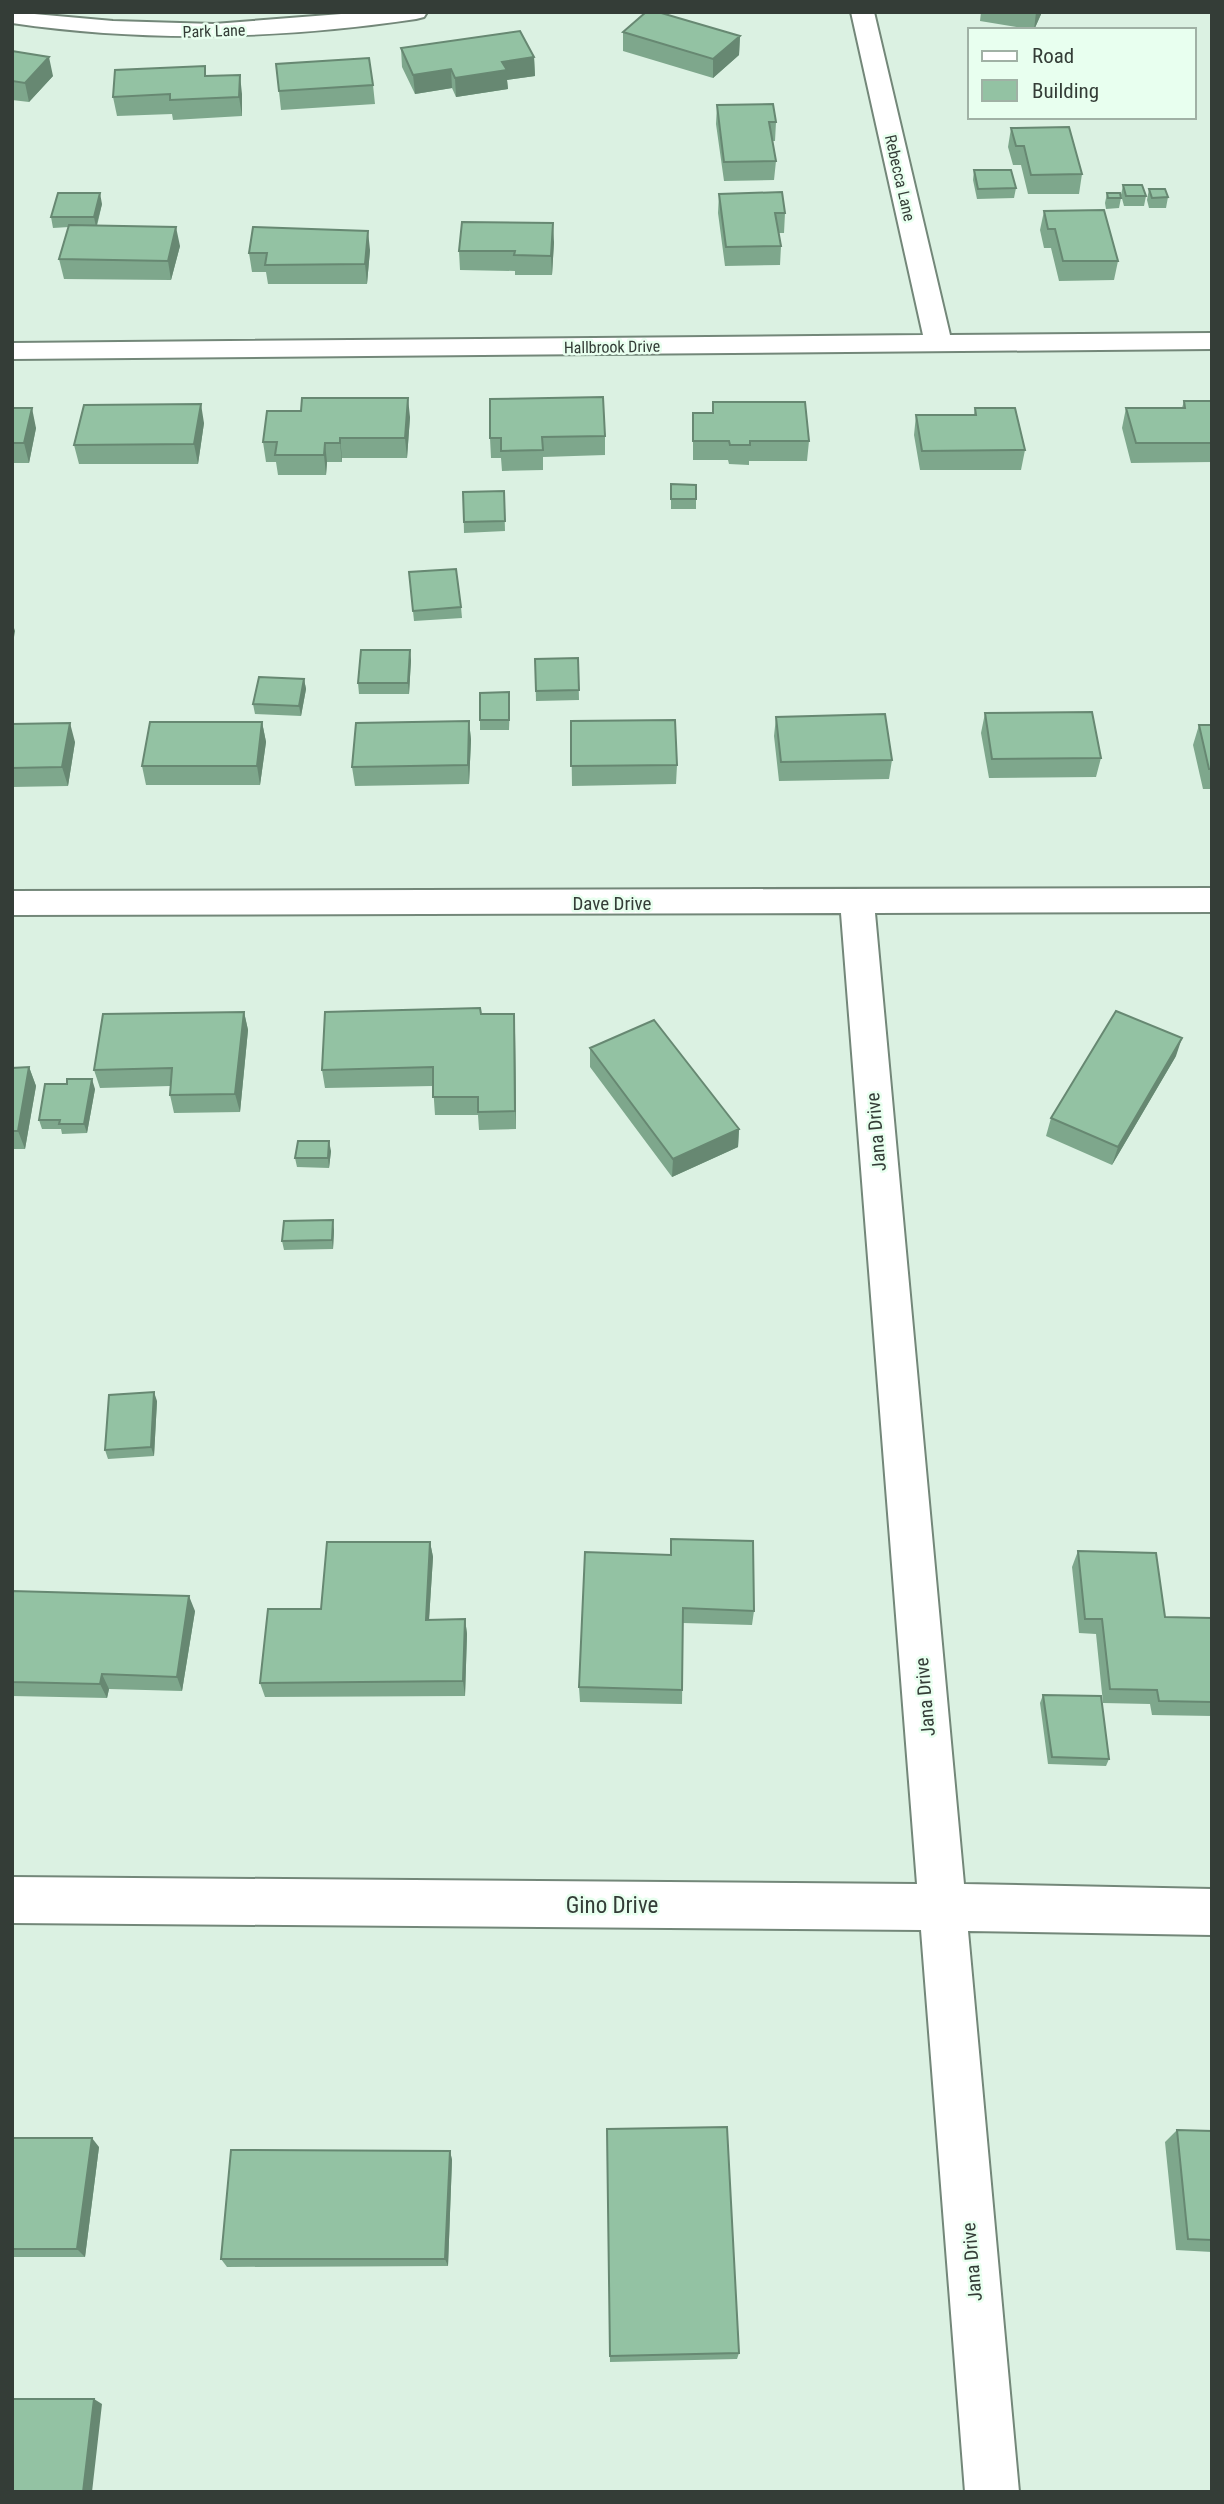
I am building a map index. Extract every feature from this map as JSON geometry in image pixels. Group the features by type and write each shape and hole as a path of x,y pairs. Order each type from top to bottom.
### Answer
{"street":[{"name":"Park Lane","path":"12,16 99,29 200,32 281,28 416,12"},
{"name":"Rebecca Lane","path":"862,12 939,344"},
{"name":"Hallbrook Drive","path":"12,351 1212,341"},
{"name":"Dave Drive","path":"12,904 1212,900"},
{"name":"Jana Drive","path":"856,903 992,2492"},
{"name":"Gino Drive","path":"12,1900 943,1907 1212,1912"}],"building":[{"path":"646,12 658,12 740,36 713,59 623,32"},
{"path":"520,31 534,57 502,62 507,70 455,78 451,69 413,75 401,48"},
{"path":"12,51 49,57 25,83 12,81"},
{"path":"369,58 373,85 279,91 276,64"},
{"path":"205,66 205,76 240,75 239,97 170,100 170,94 113,97 115,70"},
{"path":"773,104 776,122 769,122 776,161 724,162 717,105"},
{"path":"1069,127 1082,174 1031,175 1024,146 1016,146 1011,128"},
{"path":"974,170 1011,170 1016,188 978,189"},
{"path":"1123,185 1142,185 1146,196 1126,196"},
{"path":"1149,189 1165,189 1168,197 1152,198"},
{"path":"782,192 785,213 775,213 781,246 726,247 719,194"},
{"path":"58,193 100,193 94,217 51,217"},
{"path":"1107,193 1120,193 1121,198 1108,198"},
{"path":"1104,210 1118,261 1063,261 1055,229 1048,229 1044,211"},
{"path":"462,222 553,223 551,256 514,255 515,251 459,251"},
{"path":"69,225 176,227 168,261 59,259"},
{"path":"253,227 368,231 365,264 265,265 267,253 249,253"},
{"path":"603,397 605,436 542,437 543,450 501,451 501,438 490,438 490,399"},
{"path":"302,398 408,398 405,438 340,438 340,443 325,443 324,455 275,455 277,442 263,442 267,411 301,411"},
{"path":"1184,401 1212,401 1212,443 1136,443 1126,408 1185,408"},
{"path":"713,402 805,402 809,441 750,441 750,445 730,445 729,441 693,441 693,413 713,413"},
{"path":"201,404 194,444 74,445 84,405"},
{"path":"12,408 32,408 24,443 12,443"},
{"path":"975,408 1015,408 1025,450 922,451 916,415 976,415"},
{"path":"671,484 696,485 696,499 671,499"},
{"path":"504,491 505,521 464,522 463,492"},
{"path":"456,569 461,607 413,611 409,572"},
{"path":"361,650 410,650 408,683 358,683"},
{"path":"578,658 579,690 536,691 535,659"},
{"path":"259,677 304,679 299,706 253,704"},
{"path":"509,692 509,720 480,720 480,693"},
{"path":"1092,712 1101,758 992,759 985,713"},
{"path":"885,714 892,760 781,762 776,717"},
{"path":"675,720 677,765 571,766 571,721"},
{"path":"469,721 468,765 352,767 356,723"},
{"path":"150,722 262,722 257,766 142,766"},
{"path":"70,723 62,767 12,768 12,724"},
{"path":"1199,725 1212,725 1212,769 1209,769"},
{"path":"480,1008 481,1014 514,1014 515,1111 478,1112 478,1097 433,1097 433,1067 322,1070 325,1012"},
{"path":"1116,1011 1182,1038 1118,1147 1051,1118"},
{"path":"244,1012 235,1094 170,1095 172,1068 94,1070 103,1014"},
{"path":"654,1020 739,1129 673,1159 590,1048"},
{"path":"29,1067 18,1131 12,1131 12,1068"},
{"path":"67,1079 92,1079 84,1124 59,1124 60,1120 39,1120 45,1084 67,1084"},
{"path":"298,1141 329,1141 328,1158 295,1158"},
{"path":"333,1220 332,1240 282,1241 284,1221"},
{"path":"154,1392 151,1447 105,1450 109,1395"},
{"path":"671,1539 753,1541 754,1611 683,1608 682,1690 579,1687 585,1552 671,1555"},
{"path":"327,1542 430,1542 426,1620 465,1619 463,1681 260,1683 268,1609 321,1609"},
{"path":"1078,1551 1156,1553 1165,1617 1212,1618 1212,1702 1159,1701 1157,1690 1110,1689 1102,1619 1085,1619"},
{"path":"12,1591 189,1596 177,1677 102,1674 100,1684 12,1682"},
{"path":"1043,1695 1101,1696 1109,1759 1052,1757"},
{"path":"727,2127 739,2353 610,2356 607,2129"},
{"path":"1177,2130 1212,2131 1212,2240 1188,2239"},
{"path":"12,2138 92,2138 77,2249 12,2249"},
{"path":"231,2150 450,2151 445,2259 221,2259"},
{"path":"12,2399 94,2399 83,2492 12,2492"}]}
